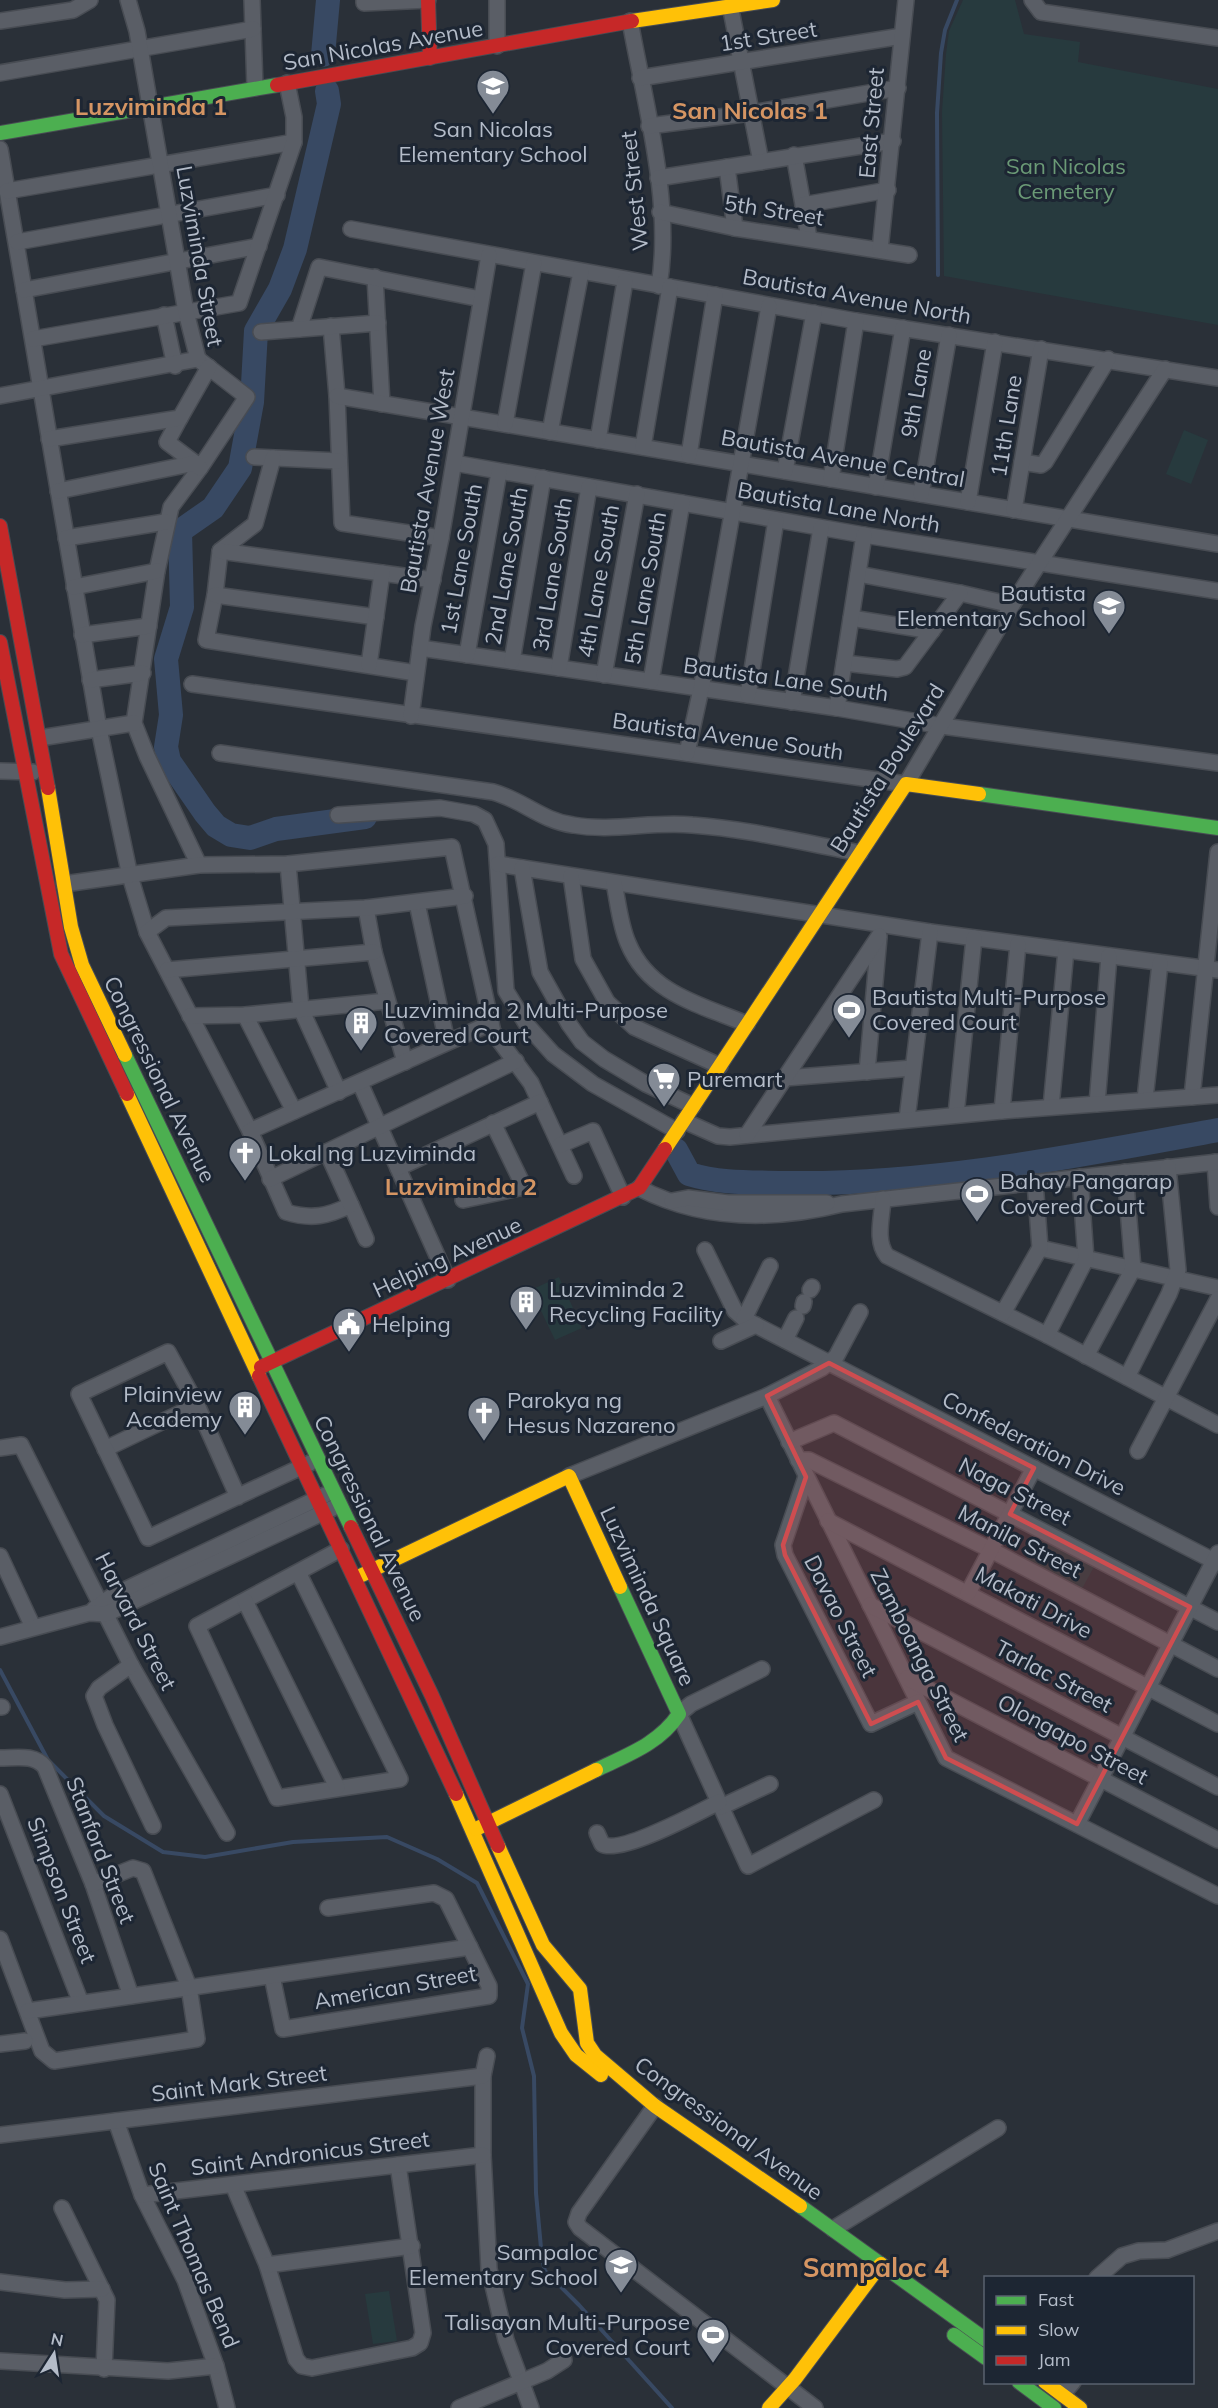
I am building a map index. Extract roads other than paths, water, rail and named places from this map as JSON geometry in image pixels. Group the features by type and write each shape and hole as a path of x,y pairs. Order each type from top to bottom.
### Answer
{"main road":[{"path":"428,0 430,58"},
{"name":"San Nicolas Avenue","path":"0,133 630,21 730,4 772,0"},
{"name":"Congressional Avenue","path":"0,532 40,738 71,927 82,965 373,1570 543,1945 580,1989 587,2043 595,2055 652,2110 833,2229 934,2320 984,2357"},
{"name":"Congressional Avenue","path":"0,642 4,681 26,772 61,954 473,1830 561,2033 576,2055 652,2110 877,2270 984,2339"},
{"name":"Bautista Avenue South","path":"906,784 1218,828"},
{"name":"Bautista Boulevard","path":"639,1188 906,784"},
{"name":"Helping Avenue","path":"272,1362 639,1188"},
{"path":"255,1370 272,1362"},
{"path":"356,1578 569,1476"},
{"name":"Luzviminda Square","path":"473,1830 653,1742 668,1730 679,1714 569,1476"},
{"path":"768,2408 877,2270"},
{"path":"1023,2384 1058,2401 1080,2408"},
{"path":"1046,2384 1058,2401"}],"street":[{"path":"0,21 73,10 90,0"},
{"name":"Luzviminda Street","path":"0,396 203,363 186,312 141,49 129,0"},
{"path":"252,0 255,88"},
{"path":"364,0 364,3 428,0"},
{"path":"497,0 497,46"},
{"name":"East Street","path":"880,250 906,0"},
{"path":"1032,0 1041,12 1218,38"},
{"path":"730,4 761,162"},
{"name":"West Street","path":"630,21 658,178 665,287 643,447"},
{"path":"0,73 253,29"},
{"name":"1st Street","path":"640,78 742,64 902,36"},
{"path":"33,339 239,303 278,195 294,142 294,117 287,83"},
{"path":"649,126 752,113 898,88"},
{"path":"658,178 893,141"},
{"path":"7,191 294,142"},
{"path":"0,149 99,729 130,876 147,932 250,1131 286,1212 304,1218 327,1216 351,1204"},
{"path":"794,155 809,238"},
{"path":"727,167 735,228"},
{"path":"803,205 888,190"},
{"path":"17,242 278,195"},
{"name":"5th Street","path":"660,212 735,228 909,255"},
{"name":"Bautista Avenue North","path":"351,230 856,321 1218,378"},
{"path":"24,290 259,246"},
{"name":"Bautista Avenue West","path":"411,716 420,648 489,255"},
{"path":"505,424 534,263"},
{"path":"299,328 319,267 481,299"},
{"path":"550,432 581,272"},
{"path":"375,277 382,404"},
{"path":"598,440 625,281"},
{"path":"689,455 715,295"},
{"path":"687,753 701,689 739,464 769,306"},
{"path":"785,471 814,313"},
{"path":"164,315 175,366"},
{"path":"831,479 856,321"},
{"path":"261,332 378,323"},
{"path":"331,326 337,396 342,523 441,538"},
{"path":"876,487 903,328"},
{"name":"9th Lane","path":"921,494 949,335"},
{"path":"968,502 995,342"},
{"name":"11th Lane","path":"1014,510 1041,349"},
{"path":"1022,462 1041,465 1045,462 1108,359"},
{"path":"197,466 167,442 180,418 203,363 247,397 197,466 171,507 165,522 134,723 147,756 199,865"},
{"name":"Bautista Boulevard","path":"906,784 1012,605 1166,369"},
{"name":"Bautista Avenue Central","path":"337,396 1218,544"},
{"path":"49,439 180,418"},
{"path":"254,457 339,461"},
{"path":"273,458 255,524 220,551 216,595 206,640 416,673"},
{"name":"Bautista Lane North","path":"454,463 821,528 1218,591"},
{"path":"58,491 197,466"},
{"name":"1st Lane South","path":"467,655 499,472"},
{"name":"2nd Lane South","path":"512,661 543,478"},
{"name":"3rd Lane South","path":"559,668 589,487"},
{"name":"4th Lane South","path":"604,675 637,494"},
{"name":"5th Lane South","path":"651,681 682,503"},
{"path":"748,695 776,520"},
{"path":"66,538 165,522"},
{"path":"792,702 821,528"},
{"path":"837,708 864,535"},
{"path":"220,551 433,580"},
{"path":"74,587 157,570"},
{"path":"369,665 382,573"},
{"path":"858,574 960,592 1012,605"},
{"path":"844,663 897,669 905,667 960,592"},
{"path":"216,595 376,617"},
{"path":"851,618 932,632"},
{"path":"82,635 149,626"},
{"name":"Bautista Lane South","path":"420,648 837,708 942,726 1218,763"},
{"path":"90,680 143,674"},
{"name":"Bautista Avenue South","path":"192,684 906,784"},
{"path":"40,738 134,723"},
{"path":"220,753 494,792 522,803 544,818 573,826 599,828 649,823 693,825 860,853"},
{"path":"0,771 45,772"},
{"path":"338,815 440,808 474,814 484,820 496,844 506,991 527,1025 553,1054 585,1078 680,1126 718,1136 747,1135 907,1119 1218,1095"},
{"path":"64,884 199,865 288,864 452,848 465,896 493,1032 531,1083 574,1176"},
{"path":"1192,1097 1212,969 1218,852"},
{"path":"288,864 302,1009 339,1092"},
{"path":"498,864 820,915 880,930 930,932 1212,969"},
{"path":"522,868 540,972 582,1042 604,1059 646,1084 693,1106"},
{"path":"571,876 583,959 607,1002 634,1027 720,1066"},
{"path":"614,883 628,942 643,969 668,992 747,1024"},
{"path":"147,932 166,918 366,908 465,896"},
{"path":"417,903 447,1042"},
{"path":"366,908 374,952 405,1062"},
{"path":"867,1072 880,930"},
{"path":"747,1135 880,930"},
{"path":"907,1119 930,932"},
{"path":"956,1115 974,938"},
{"path":"1002,1111 1018,944"},
{"path":"1051,1107 1066,950"},
{"path":"166,970 374,952"},
{"path":"1097,1104 1109,956"},
{"path":"1145,1099 1160,963"},
{"path":"190,1016 245,1015 387,1001"},
{"path":"245,1015 294,1112"},
{"path":"250,1131 491,1023"},
{"path":"270,1179 516,1061"},
{"path":"785,1078 913,1068"},
{"path":"360,1083 448,1280"},
{"path":"398,1168 540,1102"},
{"path":"463,1200 524,1187 494,1124"},
{"path":"560,1145 593,1131 623,1197"},
{"path":"327,1152 366,1239"},
{"path":"639,1188 672,1201 688,1198 728,1203 842,1204 1216,1162 1218,1207"},
{"path":"1127,1377 1178,1270 1168,1167"},
{"path":"1086,1356 1133,1269 1125,1172"},
{"path":"1047,1335 1086,1259 1080,1177"},
{"path":"1003,1313 1040,1248 1035,1182"},
{"path":"883,1199 880,1240 881,1248 888,1256 1167,1398 1217,1420"},
{"path":"1040,1248 1218,1288"},
{"name":"Confederation Drive","path":"705,1250 735,1311 750,1322 1217,1559"},
{"path":"721,1341 750,1322 770,1266"},
{"path":"1138,1450 1218,1299"},
{"path":"785,1340 805,1301"},
{"path":"569,1476 767,1396 830,1363 836,1357 860,1312"},
{"path":"1203,1327 1218,1335"},
{"path":"238,1497 197,1405 168,1352 79,1394 148,1538 238,1497 303,1467 318,1459"},
{"name":"Zamboanga Street","path":"767,1396 946,1758 1218,1896"},
{"path":"105,1449 197,1405"},
{"name":"Naga Street","path":"789,1442 834,1423 1218,1622"},
{"name":"Harvard Street","path":"0,1448 21,1445 99,1610 227,1833"},
{"name":"Manila Street","path":"798,1460 809,1460 990,1550 1218,1669"},
{"path":"968,1593 1034,1468"},
{"name":"Davao Street","path":"806,1477 783,1545 785,1555 871,1724 918,1702"},
{"path":"0,1637 99,1610 337,1498"},
{"name":"Makati Drive","path":"828,1521 1218,1724"},
{"path":"299,1574 400,1779 276,1798 197,1626 341,1550"},
{"path":"0,1556 33,1627"},
{"path":"1077,1824 1170,1644 1217,1559"},
{"path":"245,1601 337,1787"},
{"name":"Tarlac Street","path":"870,1605 1218,1787"},
{"path":"131,1665 99,1688 94,1696 105,1725 153,1826"},
{"path":"762,1669 691,1704 679,1714 748,1866 874,1800"},
{"name":"Olongapo Street","path":"907,1678 1218,1840"},
{"name":"Stanford Street","path":"0,1758 31,1757 39,1760 45,1767 93,1884 131,1996"},
{"path":"597,1833 602,1844 611,1847 638,1839 770,1784"},
{"name":"Simpson Street","path":"0,1794 81,2003"},
{"path":"0,1940 42,2051 54,2061 198,2039 189,1987 143,1871 133,1868 93,1884"},
{"name":"American Street","path":"272,1976 283,2029 489,1996 489,1986 446,1899 434,1893 328,1908"},
{"path":"28,2011 470,1947"},
{"path":"0,2044 25,2041"},
{"path":"486,2056 483,2076 483,2155 489,2269 503,2330 531,2408"},
{"name":"Saint Mark Street","path":"0,2135 483,2076"},
{"path":"652,2110 579,2213 576,2222 580,2228 815,2408"},
{"name":"Saint Thomas Bend","path":"116,2121 142,2195 185,2280 216,2366 228,2408"},
{"path":"833,2229 998,2128"},
{"name":"Saint Andronicus Street","path":"142,2195 483,2155"},
{"path":"233,2184 267,2265 296,2359 302,2366 312,2368 412,2348 420,2343 423,2333 412,2246 398,2165"},
{"path":"62,2208 107,2300 104,2369"},
{"path":"1098,2276 1122,2256 1167,2250 1218,2231"},
{"path":"267,2265 412,2246"},
{"path":"0,2282 65,2290 102,2289"},
{"path":"459,2408 547,2371 564,2360"},
{"path":"0,2361 104,2369 168,2371 216,2366"},
{"path":"1058,2401 1071,2384"}],"waterway":[{"path":"323,55 328,0"},
{"path":"938,275 937,113 941,53 945,30 957,0"},
{"path":"327,91 329,104 295,249 280,289 256,331 252,402 240,468 213,508 180,531 182,607 166,659 171,715 166,747 169,761 205,813 216,826 231,835 250,838 276,829 365,817"},
{"path":"676,1150 689,1174 701,1177 750,1182 842,1182 896,1179 1004,1167 1218,1130"},
{"path":"0,1670 48,1760 104,1816 163,1852 205,1857 293,1842 387,1837 437,1859 477,1883 528,1984 522,2028 534,2076 536,2193 545,2271 579,2305 672,2408"}],"place":[{"name":"San Nicolas Elementary School","path":"493,115"},
{"name":"Bautista Elementary School","path":"1109,635"},
{"name":"Bautista Multi-Purpose Covered Court","path":"849,1039"},
{"name":"Luzviminda 2 Multi-Purpose Covered Court","path":"361,1052"},
{"name":"Puremart","path":"664,1108"},
{"name":"Lokal ng Luzviminda","path":"245,1182"},
{"name":"Bahay Pangarap Covered Court","path":"977,1223"},
{"name":"Luzviminda 2 Recycling Facility","path":"526,1331"},
{"name":"Helping","path":"349,1353"},
{"name":"Plainview Academy","path":"245,1436"},
{"name":"Parokya ng Hesus Nazareno","path":"484,1442"},
{"name":"Sampaloc Elementary School","path":"621,2294"},
{"name":"Talisayan Multi-Purpose Covered Court","path":"713,2364"}],"district":[{"name":"Luzviminda 1","path":"151,107"},
{"name":"San Nicolas 1","path":"750,111"},
{"name":"Luzviminda 2","path":"461,1187"},
{"name":"Sampaloc 4","path":"876,2268"}],"park label":[{"name":"San Nicolas Cemetery","path":"1066,178"}]}
